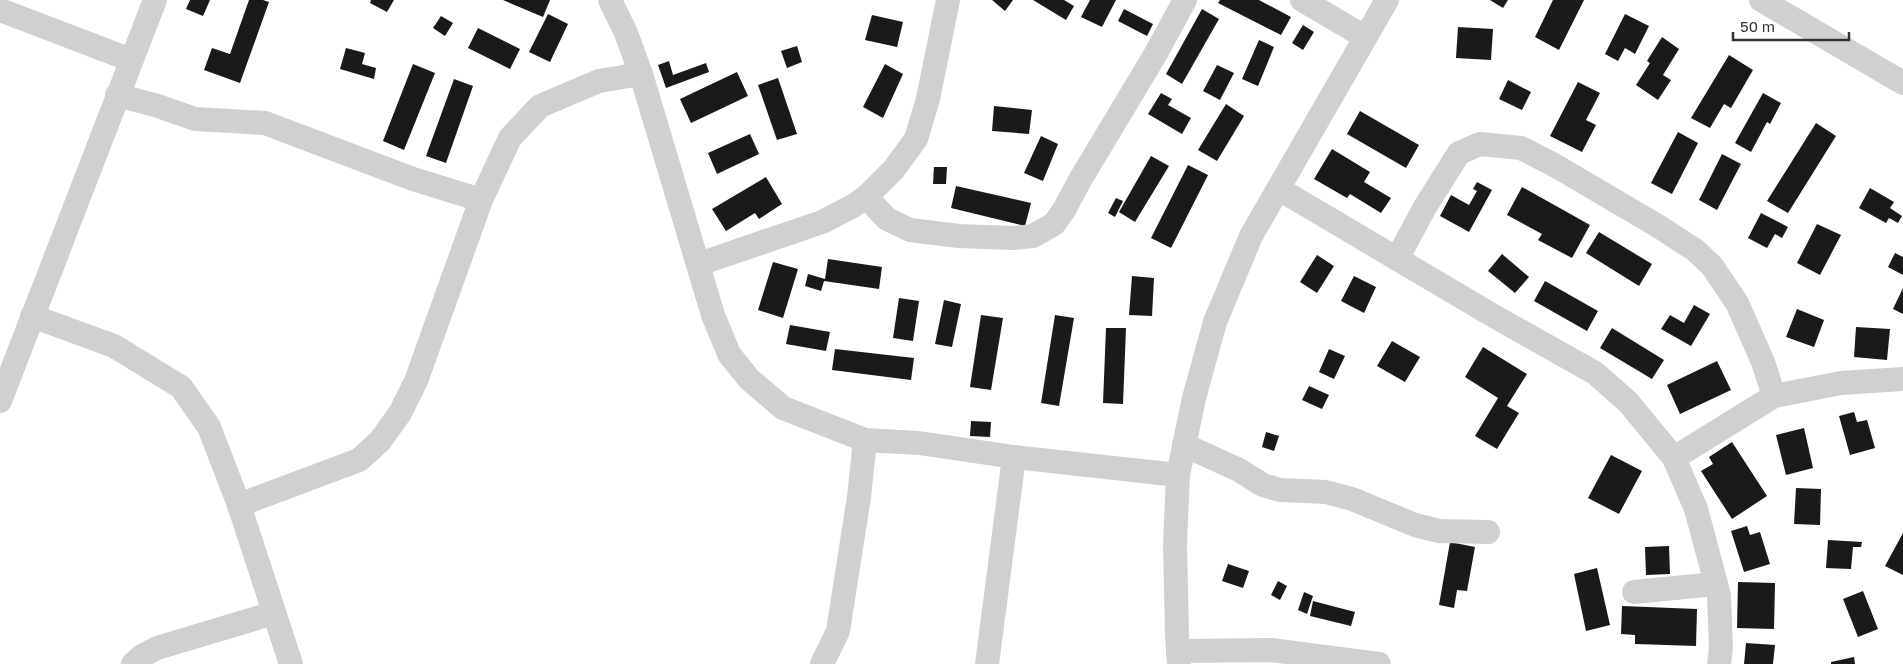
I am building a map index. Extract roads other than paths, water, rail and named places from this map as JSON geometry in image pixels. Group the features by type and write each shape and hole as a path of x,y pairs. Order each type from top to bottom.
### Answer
{"street":[{"path":"0,402 8,355 32,316 155,0"},
{"path":"610,0 626,33 641,74 714,315 729,354 749,379 783,408 865,440 918,443 1014,457 1178,474"},
{"path":"699,264 822,222 853,206 894,169 916,139 928,99 948,0"},
{"path":"866,196 887,219 910,230 959,236 1013,238 1033,236 1054,224 1155,55 1185,0"},
{"path":"1302,0 1365,37"},
{"path":"1379,664 1271,650 1222,657 1178,657 1175,544 1178,474 1194,398 1215,322 1251,236 1387,0"},
{"path":"1772,3 1903,83"},
{"path":"0,10 131,60"},
{"path":"239,505 359,460 380,441 400,413 416,381 481,200 510,138 540,106 599,81 641,74"},
{"path":"117,95 158,106 195,119 265,123 413,179 481,200"},
{"path":"1397,258 1459,154 1480,144 1521,148 1556,166 1658,226 1695,250 1712,266 1737,303 1763,362 1774,396"},
{"path":"1279,189 1595,373 1628,402 1674,458 1696,509 1718,595 1721,648 1719,664"},
{"path":"32,316 114,346 181,388 209,428 239,505 291,664"},
{"path":"1674,458 1774,396 1841,383 1903,380"},
{"path":"822,664 838,631 859,497 865,440"},
{"path":"1184,445 1239,470 1263,486 1280,490 1326,492 1352,500 1415,525 1438,531 1488,532"},
{"path":"987,664 1014,457"},
{"path":"1634,592 1716,584"},
{"path":"133,664 142,656 157,648 274,613"}]}
